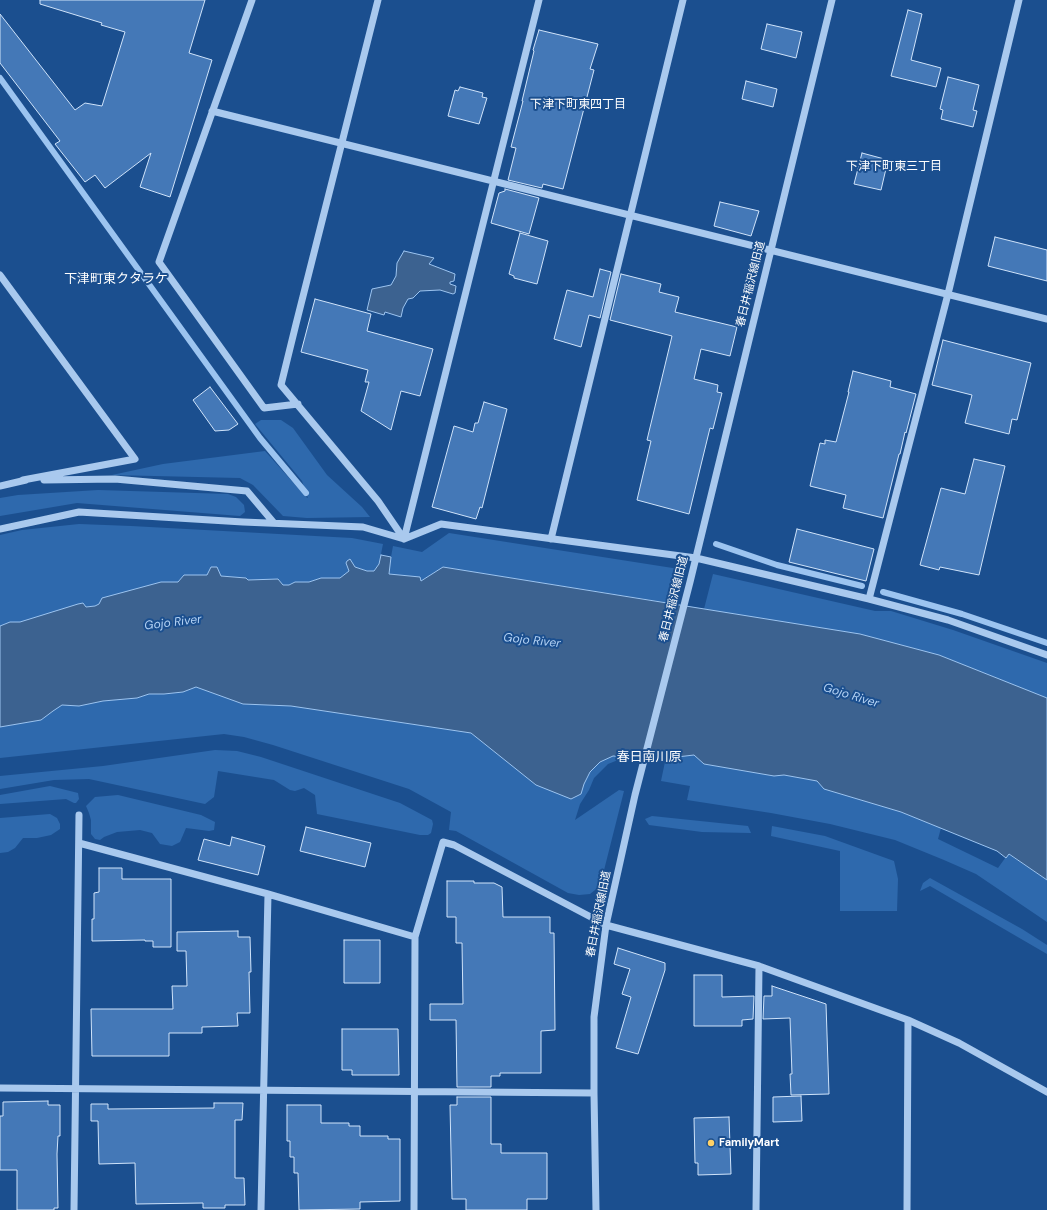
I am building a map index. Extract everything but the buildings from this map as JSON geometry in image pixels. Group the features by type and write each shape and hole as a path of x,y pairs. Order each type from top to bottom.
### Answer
{"street":[{"path":"252,0 159,262 264,408 298,404"},
{"path":"378,0 281,385 378,501 404,539"},
{"path":"404,539 539,0"},
{"path":"551,539 683,0"},
{"name":"春日井稲沢線旧道","path":"596,1210 594,1017 606,924 635,795 696,558 832,0"},
{"path":"869,599 948,294 1019,0"},
{"path":"212,111 1047,319"},
{"path":"0,275 135,459 23,480 0,486"},
{"path":"23,480 115,479 248,491 274,523"},
{"path":"0,529 79,512 363,527 404,539 441,524 696,558 869,599 948,620 1047,655"},
{"path":"74,1210 79,815"},
{"path":"414,1210 415,937 443,842 454,845 606,924 759,966 908,1020 960,1043 1047,1092"},
{"path":"79,843 268,894 415,937"},
{"path":"261,1210 268,894"},
{"path":"756,1210 759,966"},
{"path":"907,1210 908,1020"},
{"path":"0,1088 594,1092"}],"shaded area":[{"path":"261,420 281,420 293,428 327,475 362,507 370,517 307,518 283,516 253,485 240,478 112,475 163,464 265,451 308,498 302,481 255,424"},
{"path":"98,490 228,494 236,497 244,505 245,512 240,516 77,503 0,516 0,498 18,495"},
{"path":"79,524 352,538 383,544 379,564 374,571 367,571 355,567 340,578 321,578 309,582 295,582 289,585 283,585 278,579 248,580 246,578 184,575 178,582 161,582 95,606 20,622 10,622 0,626 0,535 22,530"},
{"path":"449,533 679,569 670,603 443,567 421,581 389,574 393,546 422,552"},
{"path":"713,574 875,611 891,611 953,630 1047,663 1047,698 939,655 860,634 704,609"},
{"path":"196,687 243,704 291,706 471,733 536,785 581,794 590,772 600,762 613,756 626,757 633,754 631,760 618,760 608,764 594,778 589,790 580,804 575,820 619,790 624,791 600,886 590,894 579,895 568,893 456,831 449,830 451,812 409,789 244,737 224,734 0,758 0,727 41,720 62,705 79,706 103,701 137,698 149,694 183,692"},
{"path":"215,750 237,751 261,757 400,803 432,820 433,824 431,833 428,835 420,835 317,814 315,795 304,788 295,791 290,790 274,780 218,771 214,797 205,804 89,779 54,780 0,789 0,776 103,766"},
{"path":"694,755 704,764 774,776 784,775 817,781 824,789 901,812 941,828 938,839 998,868 1008,854 1047,880 1047,922 976,874 895,840 830,824 687,800 690,786 661,781 666,757"},
{"path":"50,786 78,793 79,799 76,803 66,799 0,804 0,795"},
{"path":"118,795 201,815 215,822 214,830 209,831 186,828 180,842 172,846 160,844 152,833 140,830 117,832 100,840 95,839 91,834 91,820 86,806 95,797"},
{"path":"50,814 57,818 60,824 60,829 51,835 37,838 23,838 15,848 8,852 0,853 0,818"},
{"path":"652,816 748,826 751,833 702,832 649,825 645,819"},
{"path":"772,826 825,836 894,861 898,879 897,911 840,911 840,851 771,836"},
{"path":"930,878 1022,929 1047,945 1047,954 930,886 920,891 923,883"}],"water":[{"path":"404,251 434,258 429,264 455,274 454,281 450,282 450,284 456,286 455,293 453,294 440,290 420,291 413,298 408,299 403,308 401,317 385,312 384,315 367,310 372,289 391,285 396,276 397,263"},
{"name":"Gojo River","path":"381,555 391,557 389,574 420,577 421,581 443,567 860,634 939,655 1047,698 1047,880 1009,854 1006,858 997,851 901,812 824,789 817,781 784,775 774,776 704,764 694,755 656,758 633,754 626,757 613,756 600,762 590,772 581,794 571,799 536,785 471,733 291,706 243,704 196,687 183,692 149,694 137,698 103,701 79,706 62,705 41,720 0,727 0,626 10,622 20,622 78,604 83,603 86,607 95,606 99,604 102,598 161,582 178,582 184,575 207,575 211,567 217,567 221,576 246,578 248,580 278,579 283,585 289,585 295,582 309,582 321,578 340,578 349,571 346,563 350,559 355,567 367,571 374,571 379,564"}],"waterway":[{"path":"0,78 260,438 306,493"},
{"path":"716,544 777,565 862,586"},
{"path":"883,592 962,614 1047,643"}],"place":[{"name":"FamilyMart","path":"711,1143"}],"district":[{"name":"下津下町東四丁目","path":"578,105"},
{"name":"下津下町東三丁目","path":"894,167"},
{"name":"下津町東クタラケ","path":"116,280"},
{"name":"春日南川原","path":"649,758"}]}
